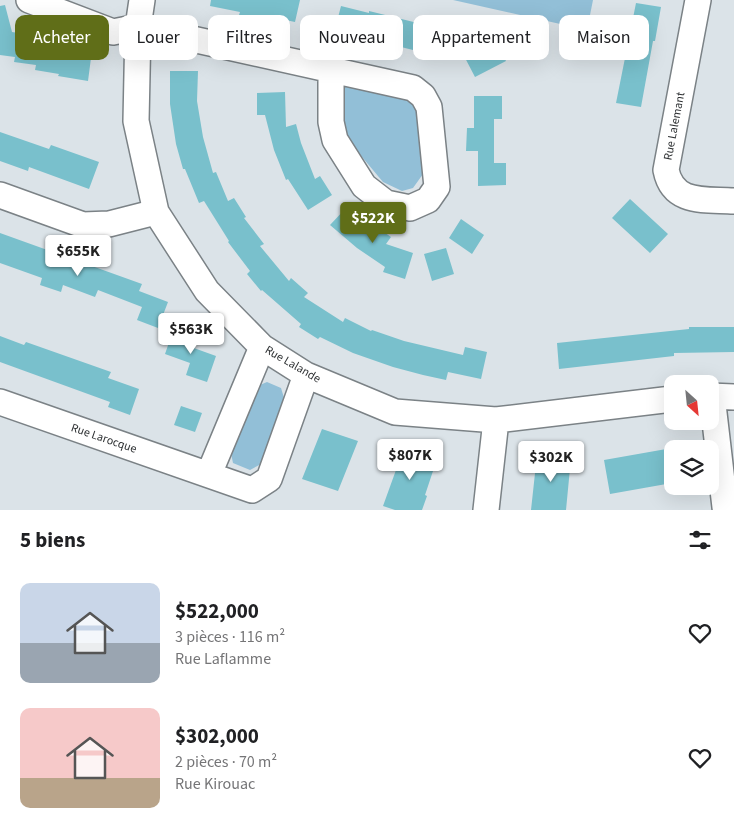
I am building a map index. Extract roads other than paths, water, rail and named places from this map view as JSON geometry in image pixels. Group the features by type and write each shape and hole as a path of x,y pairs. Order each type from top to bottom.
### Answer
{"street":[{"path":"29,0 113,32 119,31"},
{"name":"Rue Lalande","path":"140,15 142,0"},
{"name":"Rue Lalemant","path":"698,0 666,170 668,181 676,190 689,198 734,201"},
{"path":"198,40 413,88 423,96 429,107 437,186 428,200 410,208 386,203 364,186 335,140 331,122 331,70"},
{"name":"Rue Lalande","path":"137,60 136,121 156,212 207,291 262,347 306,375 394,412 496,420 664,400"},
{"path":"0,195 83,225 109,224 156,212"},
{"path":"209,474 262,347"},
{"name":"Rue Larocque","path":"0,402 252,490 269,478 306,375"},
{"path":"719,397 725,507 734,510"},
{"path":"486,510 496,420"}]}
